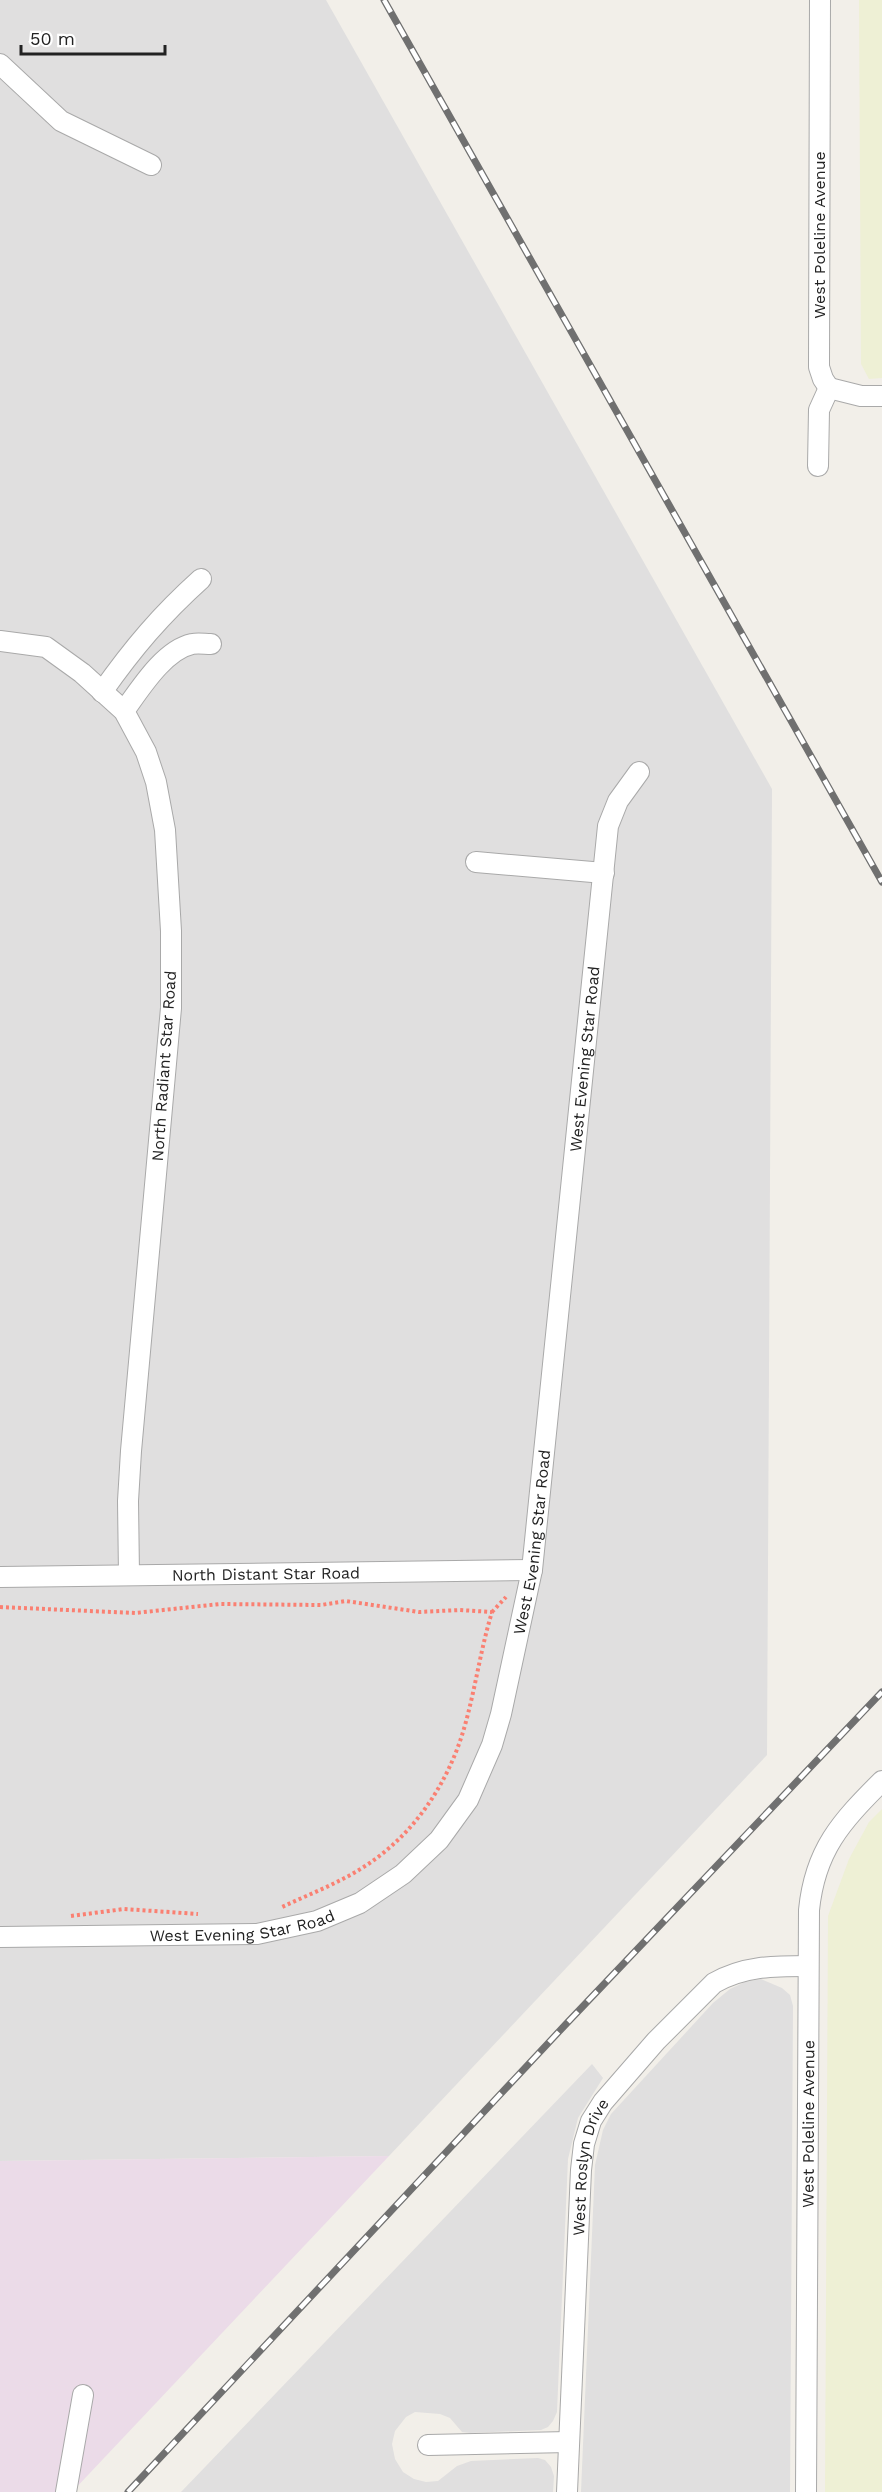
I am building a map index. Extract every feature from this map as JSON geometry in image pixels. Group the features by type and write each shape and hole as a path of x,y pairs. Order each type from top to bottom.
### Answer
{"street":[{"name":"West Poleline Avenue","path":"820,0 819,367 829,388"},
{"path":"0,64 61,121 151,165"},
{"path":"818,466 819,410 829,388 861,396 882,396"},
{"path":"102,692 127,656 166,611 201,579"},
{"name":"North Radiant Star Road","path":"0,641 46,646 82,673 124,711 146,752 156,782 165,830 171,931 171,1008 131,1451 128,1501 129,1575"},
{"path":"124,711 147,679 174,651 192,644 211,644"},
{"name":"West Evening Star Road","path":"0,1937 257,1934 317,1921 360,1903 419,1861 439,1840 462,1809 477,1783 501,1714 532,1570 609,826 618,801 639,772"},
{"path":"476,862 604,873"},
{"name":"North Distant Star Road","path":"0,1577 532,1570"},
{"name":"West Poleline Avenue","path":"806,2492 807,1966 810,1892 819,1860 838,1829 882,1780"},
{"name":"West Roslyn Drive","path":"567,2492 581,2170 584,2144 591,2121 618,2082 714,1983 730,1974 762,1966 807,1966"},
{"path":"66,2492 83,2395"},
{"path":"428,2445 569,2442"}],"path":[{"path":"0,1607 135,1613 220,1604 321,1605 346,1601 419,1612 460,1610 492,1612 463,1731 448,1772 427,1808 400,1839 362,1869 274,1912"},
{"path":"60,1917 124,1909 209,1915"}],"shaded area":[{"path":"0,0 326,0 772,789 767,1755 389,2156 0,2161"},
{"path":"761,1979 782,1988 790,1995 793,2006 790,2492 581,2492 595,2165 603,2130 611,2114 713,2003 730,1989 745,1982"},
{"path":"592,2064 603,2078 578,2118 568,2159 557,2412 553,2421 541,2430 470,2433 462,2432 450,2418 440,2414 415,2412 406,2417 395,2431 392,2444 395,2459 403,2472 414,2479 426,2482 438,2481 457,2466 471,2461 538,2458 545,2460 554,2476 553,2492 181,2492"},
{"path":"389,2156 72,2492 0,2492 0,2161"}],"green space":[{"path":"859,0 882,0 882,378 869,379 861,364"},
{"path":"882,1809 882,2492 825,2492 828,1916 849,1859 869,1822"}],"railway":[{"path":"384,0 882,882"},
{"path":"128,2492 567,2023 882,1692"}]}
